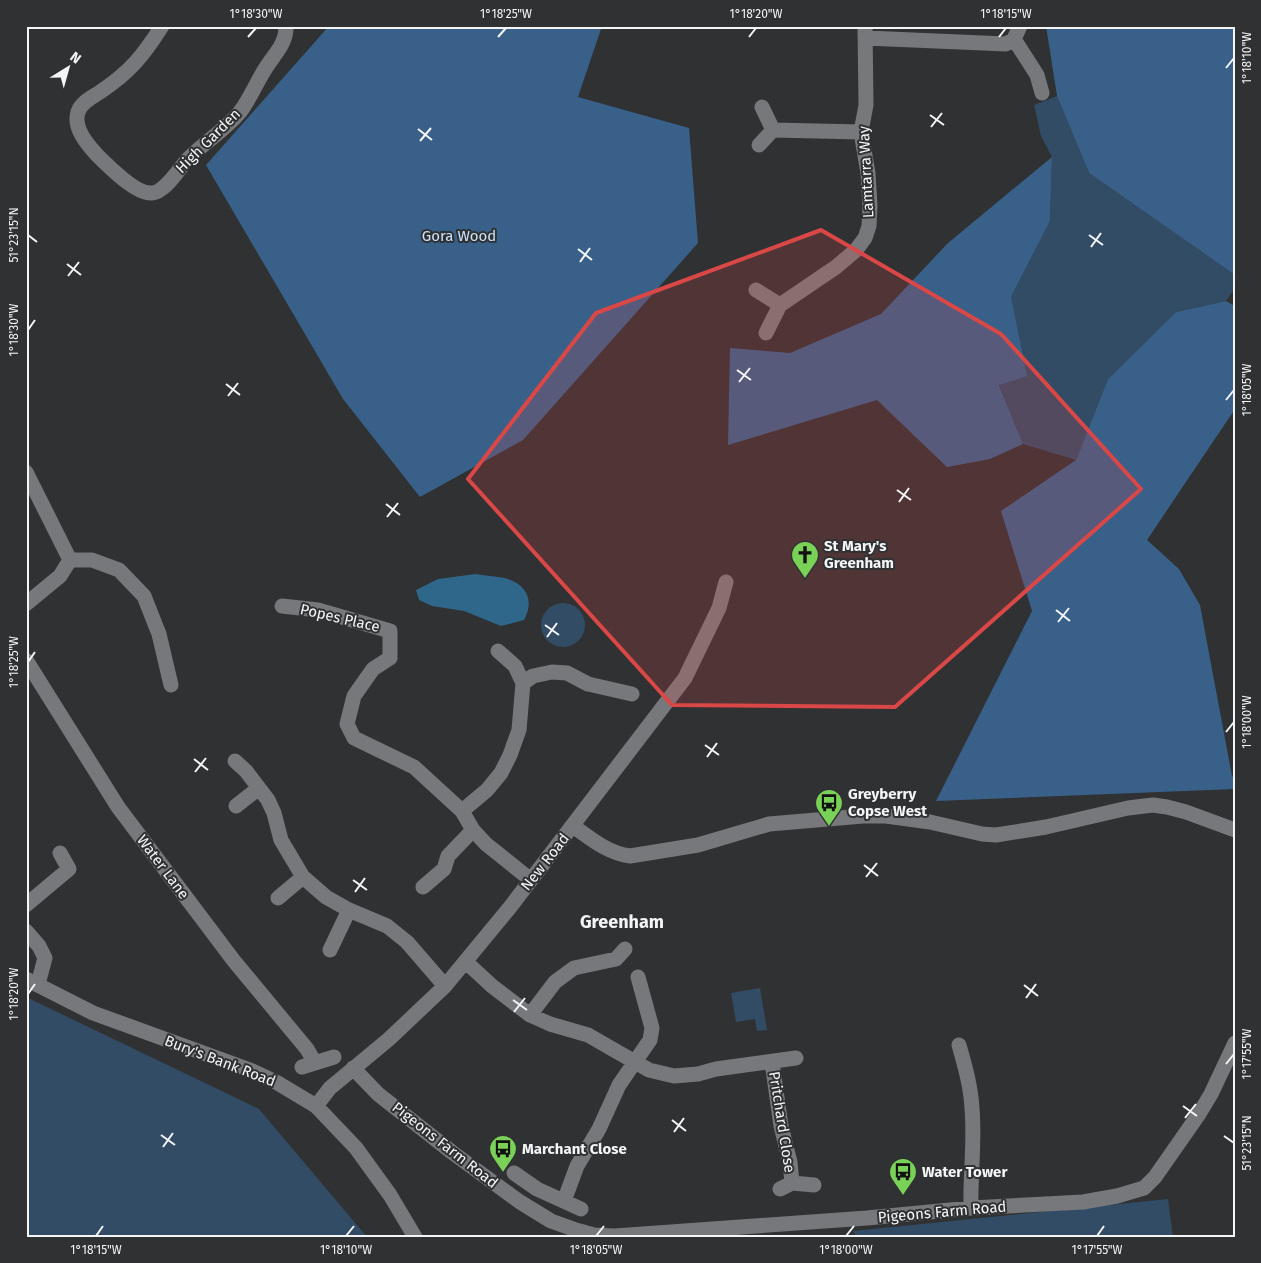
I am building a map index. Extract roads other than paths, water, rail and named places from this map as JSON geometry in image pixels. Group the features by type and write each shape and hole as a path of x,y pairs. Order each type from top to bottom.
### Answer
{"street":[{"name":"High Garden","path":"162,26 144,55 114,83 82,105 78,112 78,127 102,160 139,192 149,194 158,192 165,187 179,168 192,155 228,126 239,113 264,71 282,46 286,28"},
{"path":"865,32 999,44 1006,44 1017,33 1037,75 1042,93"},
{"name":"Lamtarra Way","path":"766,333 780,305 836,267 856,250 865,238 869,226 868,173 861,132 866,106 865,32"},
{"path":"762,107 772,130"},
{"path":"772,130 861,132"},
{"path":"759,145 772,130"},
{"path":"756,290 780,305"},
{"path":"26,472 70,560"},
{"path":"26,604 60,576 70,560"},
{"path":"70,560 92,560 119,570 144,596 158,634 171,685"},
{"name":"New Road","path":"316,1106 330,1088 389,1039 445,986 531,880 685,678 719,608 726,582"},
{"name":"Popes Place","path":"282,606 318,610 390,631 390,658 373,669 354,696 347,724 354,738 414,766 462,811 473,830 486,844 531,880"},
{"path":"462,811 487,790 501,773 510,756 519,730 523,683 515,666 498,651"},
{"name":"Water Lane","path":"26,660 118,807 234,961 307,1049 309,1064 334,1057"},
{"path":"523,683 533,676 552,672 567,673 588,684 632,694"},
{"path":"235,761 246,771 268,800 274,813 281,840 303,876 326,897 349,910 387,926 407,942 445,986"},
{"path":"236,806 259,788"},
{"path":"573,826 604,848 630,856 698,846 769,824 863,816 905,818 951,825 982,834 996,834 1046,827 1128,808 1153,805 1186,812 1235,830"},
{"path":"423,887 444,869 448,856 473,830"},
{"path":"26,905 69,869 60,853"},
{"path":"278,898 303,876"},
{"path":"330,950 349,910"},
{"path":"26,930 39,946 45,958 32,982"},
{"path":"530,1015 555,982 574,968 616,959 625,949"},
{"path":"466,962 492,986 530,1015 550,1024 588,1035 650,1070 674,1076 698,1074 716,1069 796,1058"},
{"path":"564,1201 577,1166 620,1085 650,1040 652,1028 638,977"},
{"name":"Bury's Bank Road","path":"32,982 93,1013 250,1070 284,1086 316,1106 356,1148 390,1195 414,1237"},
{"name":"Pigeons Farm Road","path":"353,1068 378,1094 494,1184 551,1221 594,1235 615,1236 863,1218 971,1208 1083,1202 1117,1196 1144,1188 1155,1177 1199,1114 1211,1094 1235,1043"},
{"path":"959,1045 970,1084 972,1109 971,1208"},
{"name":"Pritchard Close","path":"772,1062 781,1126 790,1162 786,1186 814,1185"},
{"path":"514,1172 537,1189 581,1209"}],"place":[{"name":"St Mary's Greenham","path":"805,579"},
{"name":"Greyberry Copse West","path":"829,827"},
{"name":"Marchant Close","path":"503,1173"},
{"name":"Water Tower","path":"903,1196"}],"district":[{"name":"Greenham","path":"622,922"}],"park label":[{"name":"Gora Wood","path":"459,236"}]}
